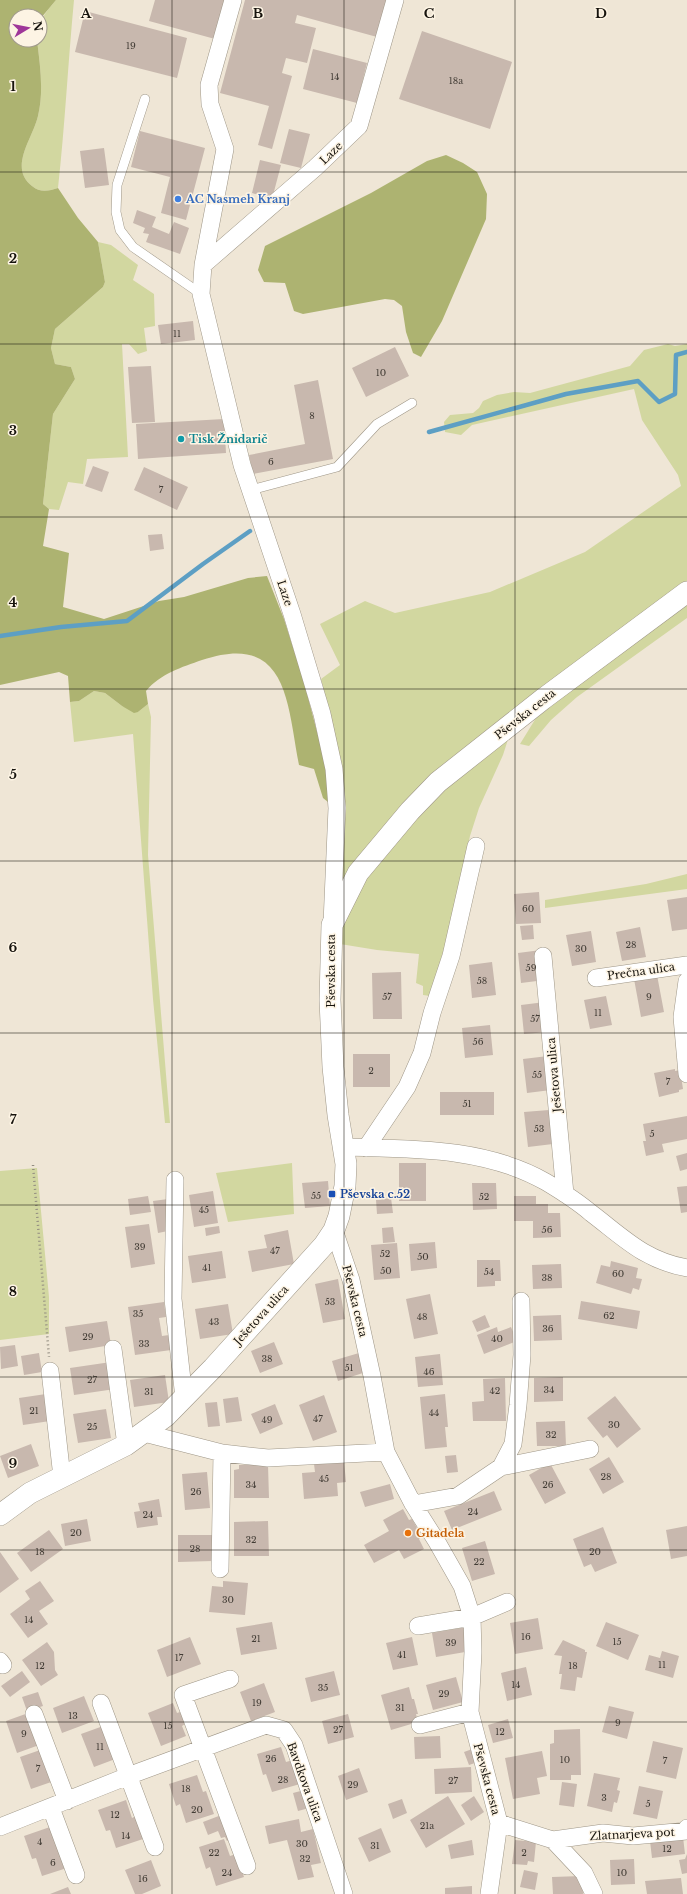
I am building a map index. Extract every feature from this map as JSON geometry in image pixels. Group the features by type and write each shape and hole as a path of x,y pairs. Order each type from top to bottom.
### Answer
{"street":[{"name":"Laze","path":"233,0 209,86 210,104 225,149 204,265 201,294 242,465 292,614 318,699 334,769 337,808 332,925"},
{"name":"Laze","path":"204,265 315,168 359,126 395,0"},
{"name":"Pševska cesta","path":"489,1894 499,1823 470,1712 473,1652 472,1617 462,1586 413,1504 386,1452 372,1376 351,1280 334,1230 339,1216 345,1186 346,1164 338,1115 333,1066 330,1000 332,925 358,873 410,811 438,782 543,699 687,592"},
{"path":"366,1148 407,1087 422,1053 432,1013 451,956 476,846"},
{"name":"Ješetova ulica","path":"543,956 565,1194"},
{"name":"Prečna ulica","path":"596,978 687,965"},
{"name":"Prečna ulica","path":"687,981 682,1017 687,1074"},
{"path":"344,1147 418,1149 459,1154 510,1166 529,1173 565,1194 590,1212 623,1240 640,1251 664,1263 687,1268"},
{"path":"174,1180 174,1299 184,1398"},
{"name":"Ješetova ulica","path":"0,1515 30,1493 126,1445 166,1416 324,1245 334,1230"},
{"path":"501,1467 513,1444 518,1405 522,1355 521,1301"},
{"path":"113,1349 126,1445"},
{"path":"50,1371 62,1477"},
{"path":"144,1433 222,1453 268,1458 386,1452"},
{"path":"413,1504 458,1496 501,1467 590,1449"},
{"path":"220,1569 222,1453"},
{"path":"418,1626 472,1617 507,1602"},
{"path":"230,1679 183,1695 247,1866"},
{"path":"101,1703 155,1847"},
{"path":"420,1725 470,1712"},
{"path":"34,1714 67,1801"},
{"name":"Bavdkova ulica","path":"1,1822 51,1808 128,1776 204,1750 266,1725 284,1730 294,1745 344,1894"},
{"path":"51,1808 76,1875"},
{"name":"Zlatnarjeva pot","path":"499,1823 553,1840 603,1833 633,1836 687,1831 687,1828"},
{"name":"Zlatnarjeva pot","path":"553,1840 584,1873 594,1894"}],"lane":[{"path":"144,98 117,184 116,212 120,230 133,248 201,294"},
{"path":"251,490 337,467 377,424 412,403"}],"path":[{"path":"33,1165 50,1371"}],"green space":[{"path":"0,0 56,0 48,10 48,8 8,8 8,48 38,48 41,78 41,97 38,116 24,152 22,162 22,171 25,179 38,190 45,191 58,188 78,218 98,242 105,282 103,287 55,329 51,348 55,364 71,367 75,379 53,414 43,504 49,509 43,546 69,553 63,607 104,619 159,601 184,597 248,578 267,576 284,619 304,682 328,774 328,802 323,798 314,769 299,765 286,697 278,678 267,664 252,655 230,654 202,660 172,672 158,680 146,691 148,704 138,712 134,713 105,693 94,691 79,701 70,702 68,676 59,672 0,685"},
{"path":"56,0 74,0 58,188 45,191 38,190 25,179 22,171 22,162 24,152 35,125 40,107 41,78 38,48 48,48 48,10"},
{"path":"446,155 477,172 487,194 486,219 442,321 421,357 413,353 406,332 402,306 394,300 385,299 303,314 294,311 285,283 264,282 258,270 265,246 371,193 427,161"},
{"path":"98,242 111,245 138,265 133,280 154,294 155,326 144,328 147,351 138,354 129,344 122,344 128,457 87,459 83,484 68,482 59,510 49,509 43,504 53,414 75,379 71,367 55,364 51,348 55,329 103,287 105,282"},
{"path":"668,344 675,346 687,344 687,583 513,724 503,755 479,808 470,836 451,925 430,996 423,995 423,986 416,983 419,954 377,950 340,944 336,739 321,679 340,665 320,624 365,601 395,613 490,592 585,552 681,486 678,475 642,420 634,389 472,425 461,435 445,432 444,422 450,415 473,413 479,408 483,401 497,395 514,392 530,393 630,366 644,350"},
{"path":"687,602 687,618 577,697 551,720 529,746 520,744 536,718"},
{"path":"94,691 105,693 122,706 138,712 148,704 151,717 148,855 170,1123 165,1123 153,999 133,734 74,742 70,702 79,701"},
{"path":"687,874 687,889 545,908 545,900 646,884"},
{"path":"292,1163 294,1214 228,1222 216,1173"},
{"path":"37,1168 49,1297 49,1334 0,1340 0,1171"}],"building":[{"path":"155,0 225,0 215,39 149,21"},
{"path":"245,0 388,0 377,37 297,15 295,23 316,28 307,63 286,58 282,73 292,76 272,149 258,145 269,106 220,93"},
{"path":"85,11 187,38 177,78 75,52"},
{"path":"422,31 512,62 490,129 399,99"},
{"path":"313,49 367,63 357,103 303,89"},
{"path":"289,129 310,134 301,168 280,163"},
{"path":"140,131 205,148 186,220 161,213 170,177 131,167"},
{"path":"104,148 109,185 85,188 80,151"},
{"path":"260,160 281,165 272,199 252,193"},
{"path":"137,210 156,217 152,227 169,234 174,222 189,228 180,254 146,242 149,234 143,233 145,228 133,223"},
{"path":"193,321 195,340 161,344 158,325"},
{"path":"395,347 409,376 366,397 352,368"},
{"path":"151,366 155,422 132,423 128,367"},
{"path":"318,380 333,459 253,474 249,455 305,444 294,385"},
{"name":"Tisk Žnidarič","path":"224,419 226,453 138,459 136,424"},
{"path":"93,466 109,472 102,492 85,486"},
{"path":"144,467 188,487 177,510 134,490"},
{"path":"162,534 164,549 150,551 148,535"},
{"path":"539,892 541,923 516,924 514,894"},
{"path":"687,897 687,929 672,931 667,900"},
{"path":"533,925 534,939 522,940 520,926"},
{"path":"640,927 646,957 622,961 616,932"},
{"path":"591,931 596,962 572,966 566,935"},
{"path":"541,950 545,980 521,983 518,953"},
{"path":"492,962 496,995 472,998 469,965"},
{"path":"401,972 402,1019 373,1019 372,973"},
{"path":"657,975 664,1012 641,1017 634,979"},
{"path":"606,996 612,1025 590,1029 584,1000"},
{"path":"545,1002 548,1032 524,1034 521,1005"},
{"path":"490,1025 493,1055 465,1058 462,1028"},
{"path":"353,1054 390,1054 390,1087 353,1087"},
{"path":"548,1056 551,1090 527,1093 523,1059"},
{"path":"675,1069 675,1071 680,1070 683,1089 679,1090 679,1092 659,1097 654,1073"},
{"path":"440,1092 494,1092 494,1115 440,1115"},
{"path":"549,1110 553,1144 528,1147 524,1112"},
{"path":"687,1116 687,1139 662,1144 664,1152 646,1156 643,1141 646,1141 643,1124"},
{"path":"687,1153 687,1169 680,1171 676,1156"},
{"path":"399,1163 426,1163 426,1201 399,1201"},
{"path":"328,1181 330,1206 305,1208 302,1183"},
{"path":"472,1183 496,1183 497,1209 473,1210"},
{"path":"687,1186 687,1212 681,1213 677,1187"},
{"path":"213,1191 218,1223 194,1227 189,1195"},
{"path":"148,1196 151,1212 130,1215 128,1199"},
{"path":"514,1196 536,1196 536,1204 548,1204 548,1213 560,1213 561,1237 533,1238 533,1221 514,1221"},
{"path":"391,1198 393,1213 377,1214 376,1200"},
{"path":"168,1199 173,1230 158,1233 153,1201"},
{"path":"149,1224 155,1264 131,1268 125,1227"},
{"path":"219,1226 220,1233 206,1236 205,1228"},
{"path":"393,1227 395,1242 383,1243 382,1228"},
{"path":"288,1230 294,1264 252,1272 248,1251 267,1248 264,1235"},
{"path":"435,1242 437,1268 411,1271 409,1244"},
{"path":"397,1243 400,1278 374,1280 371,1245"},
{"path":"222,1251 226,1278 192,1283 188,1256"},
{"path":"477,1260 500,1260 501,1281 495,1281 495,1286 477,1287"},
{"path":"611,1261 638,1268 636,1278 642,1279 639,1290 633,1288 631,1294 596,1283 601,1265 610,1267"},
{"path":"561,1264 562,1288 533,1289 532,1265"},
{"path":"338,1279 345,1319 323,1323 315,1284"},
{"path":"430,1294 438,1334 414,1339 406,1299"},
{"path":"581,1301 640,1311 637,1329 578,1319"},
{"path":"164,1302 166,1317 159,1318 162,1336 169,1335 171,1350 135,1355 128,1307"},
{"path":"228,1304 233,1334 200,1339 195,1309"},
{"path":"485,1315 490,1327 477,1332 472,1321"},
{"path":"561,1315 562,1340 534,1341 533,1316"},
{"path":"107,1321 111,1345 69,1352 65,1327"},
{"path":"497,1327 498,1332 511,1327 517,1341 484,1354 477,1335"},
{"path":"274,1342 283,1364 260,1373 251,1351"},
{"path":"15,1345 18,1366 1,1369 0,1347"},
{"path":"39,1353 42,1372 24,1375 21,1356"},
{"path":"359,1353 366,1372 338,1381 332,1361"},
{"path":"440,1354 443,1385 418,1387 415,1357"},
{"path":"111,1362 115,1389 74,1395 70,1368"},
{"path":"165,1375 169,1402 134,1407 130,1380"},
{"path":"563,1377 563,1401 534,1402 534,1378"},
{"path":"505,1378 506,1421 473,1421 472,1402 484,1401 483,1379"},
{"path":"46,1394 50,1421 23,1425 19,1398"},
{"path":"445,1394 448,1427 445,1427 447,1447 425,1449 420,1397"},
{"path":"324,1395 337,1432 313,1441 299,1405"},
{"path":"615,1396 641,1429 617,1448 607,1435 603,1438 587,1418"},
{"path":"238,1397 242,1421 226,1423 223,1399"},
{"path":"217,1402 220,1426 208,1427 205,1403"},
{"path":"275,1404 283,1424 260,1434 251,1414"},
{"path":"106,1409 111,1438 78,1443 73,1414"},
{"path":"565,1421 566,1446 537,1446 536,1422"},
{"path":"31,1444 39,1466 8,1478 0,1456"},
{"path":"456,1455 458,1472 447,1473 445,1456"},
{"path":"609,1457 624,1482 603,1494 589,1469"},
{"path":"344,1461 346,1482 337,1483 338,1496 304,1499 302,1473 315,1472 314,1464"},
{"path":"550,1463 566,1493 545,1504 529,1475"},
{"path":"239,1465 268,1465 269,1498 234,1498 234,1470 239,1469"},
{"path":"207,1472 210,1508 185,1510 182,1474"},
{"path":"390,1484 394,1499 365,1507 360,1492"},
{"path":"494,1491 502,1510 452,1530 444,1511"},
{"path":"159,1499 162,1517 157,1517 158,1525 137,1528 134,1512 140,1511 138,1503"},
{"path":"403,1509 409,1520 412,1519 422,1537 419,1539 424,1549 404,1559 399,1550 374,1563 364,1545 389,1531 383,1520"},
{"path":"87,1519 91,1541 65,1546 61,1524"},
{"path":"268,1521 269,1556 234,1556 234,1522"},
{"path":"687,1526 687,1556 671,1559 666,1530"},
{"path":"603,1527 617,1563 595,1572 591,1564 584,1567 573,1539"},
{"path":"49,1530 63,1549 31,1572 17,1553"},
{"path":"178,1535 213,1535 213,1561 178,1562"},
{"path":"485,1541 495,1574 472,1581 462,1548"},
{"path":"0,1552 19,1579 0,1593"},
{"path":"40,1581 54,1601 39,1611 48,1624 28,1638 10,1614 30,1599 25,1591"},
{"path":"223,1581 248,1583 245,1615 209,1612 212,1586 223,1587"},
{"path":"538,1618 543,1649 515,1654 510,1623"},
{"path":"272,1622 277,1649 241,1655 236,1628"},
{"path":"606,1622 639,1635 628,1660 596,1646"},
{"path":"467,1627 471,1651 436,1657 432,1633"},
{"path":"190,1637 201,1664 167,1677 157,1650"},
{"path":"412,1637 418,1665 393,1670 386,1643"},
{"path":"563,1640 587,1652 582,1678 577,1677 575,1691 560,1689 562,1674 559,1674 562,1656 554,1655"},
{"path":"47,1642 54,1652 55,1670 58,1675 41,1686 22,1660"},
{"path":"662,1651 679,1656 673,1678 645,1670 649,1655 660,1658"},
{"path":"526,1667 532,1695 507,1701 501,1673"},
{"path":"22,1671 30,1682 10,1697 1,1686"},
{"path":"334,1671 340,1695 311,1702 305,1678"},
{"path":"456,1677 463,1702 433,1710 426,1685"},
{"path":"264,1683 275,1712 251,1721 240,1692"},
{"path":"409,1687 418,1714 416,1714 418,1722 391,1730 381,1695"},
{"path":"38,1692 43,1706 27,1711 22,1697"},
{"path":"84,1696 94,1721 62,1733 53,1708"},
{"path":"173,1703 177,1713 180,1712 185,1724 182,1726 186,1736 161,1746 148,1713"},
{"path":"609,1706 634,1712 627,1739 602,1732"},
{"path":"31,1712 42,1744 17,1753 6,1721"},
{"path":"348,1714 354,1737 328,1744 322,1721"},
{"path":"508,1719 513,1738 493,1743 488,1725"},
{"path":"106,1725 118,1758 94,1767 81,1734"},
{"path":"580,1729 581,1775 571,1775 571,1780 550,1780 550,1744 554,1743 554,1730"},
{"path":"440,1736 441,1758 415,1759 414,1737"},
{"path":"653,1741 683,1748 676,1779 646,1772"},
{"path":"281,1747 286,1762 293,1760 300,1784 272,1792 266,1774 263,1775 257,1754"},
{"path":"46,1748 57,1780 31,1789 20,1757"},
{"path":"475,1748 481,1761 469,1765 464,1752"},
{"path":"542,1751 547,1776 537,1778 540,1794 513,1799 505,1758"},
{"path":"471,1767 472,1792 435,1794 434,1769"},
{"path":"359,1768 368,1792 346,1800 338,1776"},
{"path":"594,1773 620,1778 617,1790 620,1791 617,1803 614,1802 612,1812 587,1806"},
{"path":"197,1775 203,1792 206,1791 214,1814 186,1823 180,1804 176,1806 169,1784"},
{"path":"562,1782 577,1784 574,1807 559,1805"},
{"path":"639,1786 663,1791 657,1819 633,1814"},
{"path":"308,1789 313,1807 298,1811 293,1793"},
{"path":"448,1796 465,1824 426,1848 410,1820"},
{"path":"474,1796 484,1812 471,1821 461,1805"},
{"path":"402,1799 407,1813 393,1819 388,1804"},
{"path":"126,1800 132,1818 136,1816 143,1839 116,1848 110,1830 106,1831 98,1810"},
{"path":"224,1814 234,1838 227,1841 225,1837 221,1838 218,1831 208,1835 203,1822"},
{"path":"299,1819 301,1832 313,1829 321,1863 311,1865 314,1877 298,1880 287,1840 269,1844 265,1826"},
{"path":"50,1827 70,1867 42,1876 36,1858 32,1859 24,1836"},
{"path":"381,1828 391,1852 369,1862 358,1838"},
{"path":"683,1837 685,1854 652,1858 650,1841"},
{"path":"224,1839 230,1856 236,1854 244,1877 216,1886 210,1867 206,1869 199,1847"},
{"path":"472,1840 474,1855 451,1859 448,1845"},
{"path":"515,1840 536,1842 534,1862 528,1861 527,1865 512,1864"},
{"path":"687,1854 687,1873 682,1874 679,1860 685,1859"},
{"path":"634,1859 635,1884 611,1885 610,1860"},
{"path":"151,1860 161,1886 142,1894 135,1894 125,1870"},
{"path":"524,1870 538,1873 535,1890 520,1887"},
{"path":"582,1876 583,1894 553,1894 552,1877"},
{"path":"681,1878 683,1894 647,1894 645,1881"},
{"path":"472,1886 472,1894 445,1894 445,1888"},
{"path":"68,1887 71,1894 50,1894"}],"waterway":[{"path":"429,432 566,394 638,381 659,402 675,394 676,355 687,352"},
{"path":"0,636 61,627 127,621 250,531"}],"place":[{"name":"AC Nasmeh Kranj","path":"178,199"},
{"name":"Tisk Žnidarič","path":"181,439"},
{"name":"Pševska c.52","path":"332,1194"},
{"name":"Gitadela","path":"408,1533"}]}
